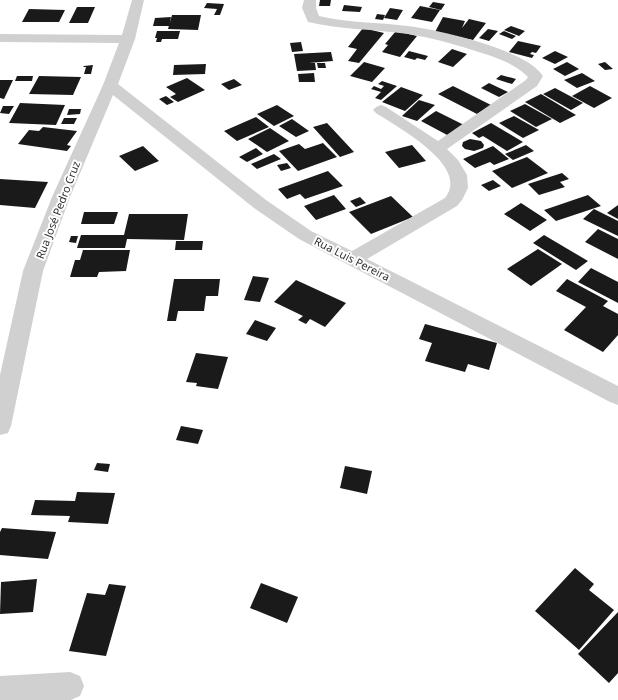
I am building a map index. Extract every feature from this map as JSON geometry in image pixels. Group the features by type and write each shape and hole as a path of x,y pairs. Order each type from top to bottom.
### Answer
{"street":[{"name":"Rua José Pedro Cruz","path":"0,426 34,271 61,197 128,39 138,0"},
{"path":"310,0 309,8 313,19 410,30 465,43 506,58 533,71 536,76 532,82 438,148"},
{"path":"0,38 128,39"},
{"name":"Rua Luis Pereira","path":"110,84 260,204 305,235 618,396"},
{"path":"351,260 451,202 458,193 460,185 457,172 438,148 381,110"},
{"path":"0,690 70,686"}],"building":[{"path":"320,0 331,0 330,6 319,6"},
{"path":"433,2 445,4 441,10 429,7"},
{"path":"207,3 224,4 220,15 214,15 217,9 204,8"},
{"path":"344,5 362,7 360,12 342,11"},
{"path":"420,6 440,10 432,22 411,18"},
{"path":"77,7 95,7 88,23 69,23"},
{"path":"390,8 403,10 397,20 384,18"},
{"path":"29,9 65,10 59,22 22,22"},
{"path":"377,14 385,15 383,20 375,19"},
{"path":"172,15 201,15 198,30 168,29"},
{"path":"171,17 169,26 153,26 155,18"},
{"path":"443,17 465,21 462,28 469,19 486,23 473,40 435,32"},
{"path":"511,26 525,31 519,36 504,30"},
{"path":"363,28 384,33 359,63 348,61 357,49 348,47"},
{"path":"488,29 498,31 489,41 479,38"},
{"path":"157,31 180,31 178,39 162,39 161,42 156,42 157,38 155,38"},
{"path":"396,31 417,36 400,57 382,52 388,45 385,44"},
{"path":"504,31 516,36 512,39 499,34"},
{"path":"518,41 541,46 536,53 532,52 530,54 534,55 532,58 509,52"},
{"path":"301,42 303,51 292,52 290,43"},
{"path":"452,49 467,54 453,67 438,62"},
{"path":"409,51 428,56 425,60 417,58 415,60 404,57"},
{"path":"555,51 568,57 555,64 542,58"},
{"path":"331,52 333,61 309,63 315,63 316,70 297,71 294,54"},
{"path":"364,62 385,68 372,82 350,76"},
{"path":"567,62 579,69 565,76 553,69"},
{"path":"605,62 613,69 605,70 598,64"},
{"path":"317,63 325,63 326,68 318,68"},
{"path":"206,64 205,74 173,75 174,65"},
{"path":"93,65 91,74 84,74 86,67 83,67 84,66"},
{"path":"314,73 315,82 299,82 298,74"},
{"path":"582,73 595,81 577,88 564,80"},
{"path":"501,75 516,79 512,84 496,79"},
{"path":"17,76 33,76 32,81 15,81"},
{"path":"39,76 81,77 73,95 29,94"},
{"path":"187,78 205,90 178,102 170,97 176,94 166,87"},
{"path":"234,79 242,85 229,90 221,84"},
{"path":"0,80 13,80 4,99 0,98"},
{"path":"382,81 397,86 381,100 375,98 381,92 371,89 374,86 381,89 384,86 378,84"},
{"path":"489,83 508,92 499,97 481,88"},
{"path":"453,86 491,105 477,114 438,94"},
{"path":"590,86 612,98 594,108 572,96"},
{"path":"401,87 423,95 405,111 382,102"},
{"path":"555,88 583,103 571,110 543,94"},
{"path":"541,94 576,115 560,123 525,102"},
{"path":"166,96 174,102 167,105 159,99"},
{"path":"419,100 435,105 417,121 402,116"},
{"path":"20,103 65,105 56,125 9,123"},
{"path":"525,104 552,119 536,127 510,111"},
{"path":"277,105 294,116 274,126 257,114"},
{"path":"3,106 14,106 9,114 0,113"},
{"path":"69,109 81,109 80,114 67,115"},
{"path":"436,111 464,125 449,136 421,121"},
{"path":"514,116 539,130 523,138 499,123"},
{"path":"256,117 269,127 237,141 224,131"},
{"path":"64,118 77,118 74,124 61,124"},
{"path":"292,119 309,131 296,137 279,126"},
{"path":"327,123 354,152 340,157 313,127"},
{"path":"491,123 523,142 507,151 483,136 479,138 472,133"},
{"path":"43,127 77,131 67,145 71,146 67,151 18,144 29,130 39,131"},
{"path":"270,128 289,141 267,152 248,139"},
{"path":"470,139 481,141 484,145 483,148 474,151 465,149 462,146 463,142"},
{"path":"323,143 337,157 298,171 279,151 299,144 305,149"},
{"path":"412,145 426,161 399,168 385,152"},
{"path":"526,145 534,151 513,160 505,154"},
{"path":"143,146 159,161 135,171 119,156"},
{"path":"493,146 509,159 494,165 490,162 475,168 463,159"},
{"path":"256,148 263,154 247,162 239,157"},
{"path":"274,154 281,159 257,169 251,164"},
{"path":"527,157 548,173 512,188 492,171"},
{"path":"287,163 291,168 281,171 277,165"},
{"path":"328,171 343,186 305,199 300,194 287,199 278,189"},
{"path":"562,173 569,179 560,182 565,187 539,195 528,184"},
{"path":"0,179 48,182 35,208 0,205"},
{"path":"493,180 501,186 489,191 481,185"},
{"path":"334,195 346,209 316,220 304,206"},
{"path":"588,195 601,206 556,221 544,210"},
{"path":"391,196 413,217 371,234 349,212"},
{"path":"360,197 366,203 356,207 350,201"},
{"path":"521,203 547,220 530,231 504,214"},
{"path":"618,205 618,219 607,213"},
{"path":"594,209 618,221 618,236 583,219"},
{"path":"84,212 118,212 114,224 81,224"},
{"path":"129,214 188,214 184,240 127,239 125,248 77,248 81,235 124,235"},
{"path":"598,229 618,239 618,259 585,242"},
{"path":"544,235 588,261 576,270 533,243"},
{"path":"71,236 78,236 76,243 69,242"},
{"path":"176,241 203,241 202,250 175,250"},
{"path":"538,249 562,264 531,286 507,269"},
{"path":"83,250 130,250 126,271 99,272 97,277 70,277 75,260 80,260"},
{"path":"591,268 618,282 618,303 578,282"},
{"path":"253,276 269,278 260,302 244,300"},
{"path":"174,279 220,279 218,296 206,296 204,311 178,311 176,321 167,321"},
{"path":"567,279 608,301 603,306 618,314 618,335 603,352 564,330 586,307 556,291"},
{"path":"296,280 346,303 325,327 310,319 306,324 298,320 303,316 274,302"},
{"path":"255,320 276,328 267,341 246,334"},
{"path":"425,324 497,343 489,370 468,364 465,372 425,361 432,343 419,339"},
{"path":"196,353 228,357 218,389 196,386 197,383 186,382"},
{"path":"181,426 203,430 198,444 176,440"},
{"path":"97,463 110,464 108,472 94,470"},
{"path":"345,466 372,471 367,494 340,488"},
{"path":"77,492 115,493 108,524 68,522 70,516 31,515 35,500 75,501"},
{"path":"2,528 56,532 48,559 0,555 0,532"},
{"path":"575,568 594,584 589,590 614,610 579,650 535,611"},
{"path":"37,579 33,612 0,614 1,582"},
{"path":"261,583 298,597 287,623 250,608"},
{"path":"109,584 126,586 106,656 69,651 87,593 105,595"},
{"path":"618,612 618,673 609,683 578,654"}]}
